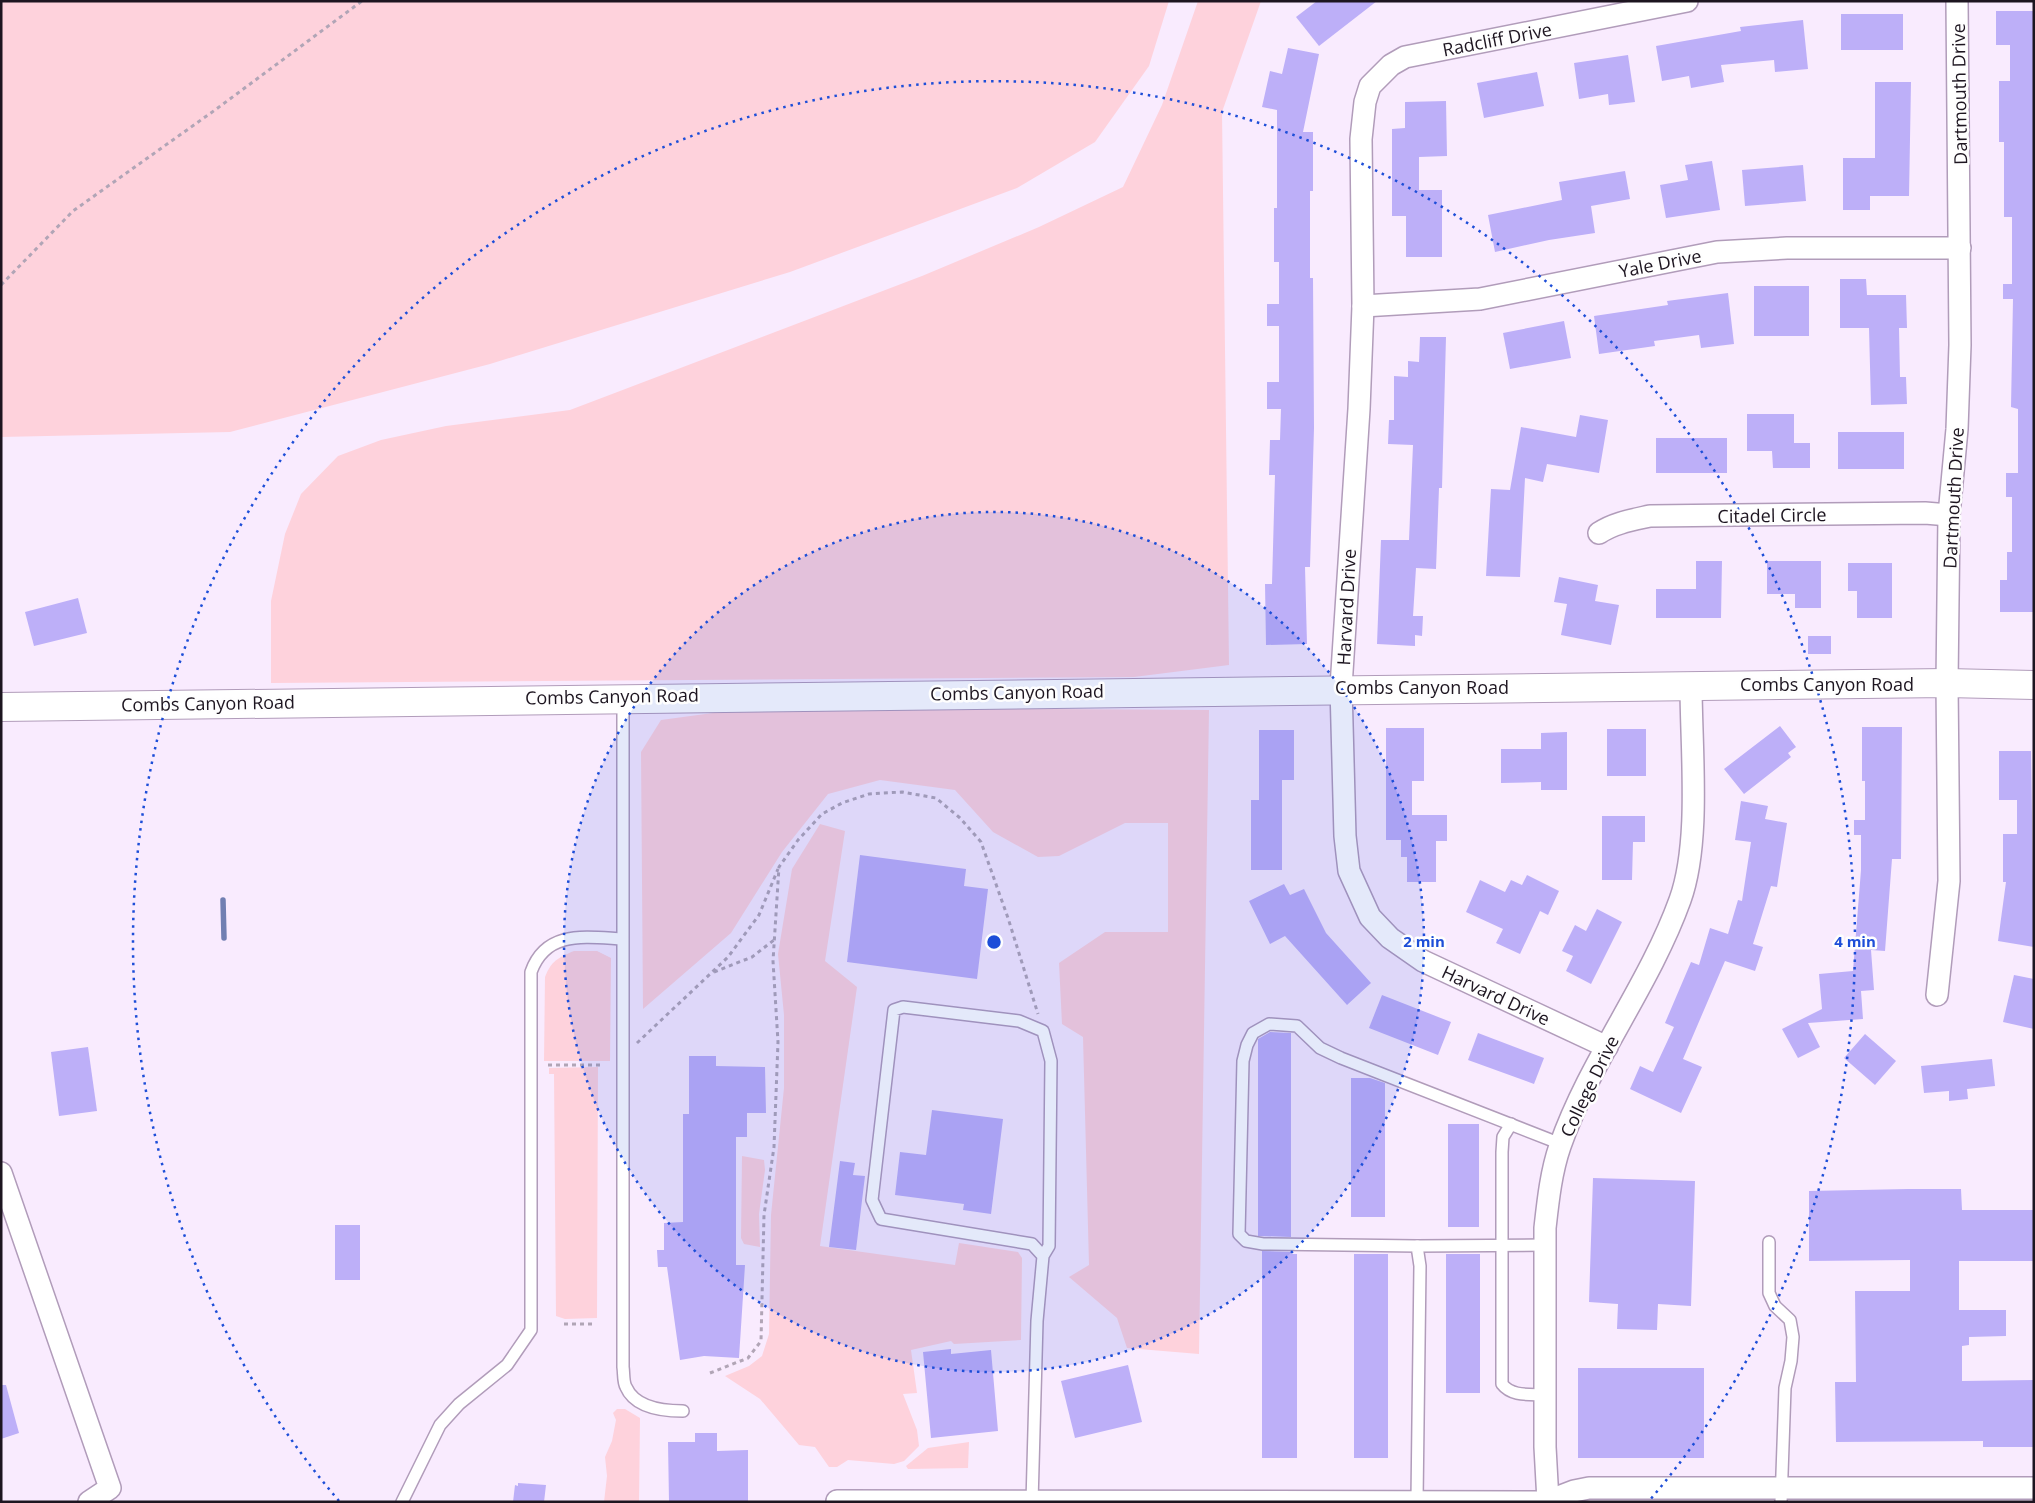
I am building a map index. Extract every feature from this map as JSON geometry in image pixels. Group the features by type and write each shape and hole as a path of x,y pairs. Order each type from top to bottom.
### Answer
{"street":[{"name":"Radcliff Drive","path":"1361,140 1365,102 1370,86 1391,64 1405,57 1687,1"},
{"name":"Dartmouth Drive","path":"1937,994 1950,881 1947,684 1950,515 1960,346 1957,1"},
{"name":"Harvard Drive","path":"1361,140 1363,306 1359,409 1341,687 1345,836 1349,871 1370,917 1390,938 1423,960 1608,1047"},
{"name":"Yale Drive","path":"1363,306 1480,299 1717,252 1787,248 1960,248"},
{"name":"Citadel Circle","path":"1599,533 1623,522 1650,516 1925,513 1950,515"},
{"name":"College Drive","path":"1550,1501 1545,1395 1545,1245 1549,1193 1561,1144 1583,1094 1662,941 1680,900 1689,870 1692,822 1691,685"},
{"name":"Combs Canyon Road","path":"1,707 623,696 1341,687 2034,685"},
{"path":"1,1173 110,1488 89,1502"},
{"path":"837,1502 1550,1501 1574,1491 1589,1488 1781,1495 2034,1488"}],"lane":[{"path":"623,696 623,1367 626,1387 635,1399 661,1411 683,1411"},
{"path":"402,1502 440,1425 459,1404 507,1365 531,1330 530,1043 531,972 534,961 543,950 562,940 622,939"},
{"path":"1032,1501 1037,1322 1043,1256 1049,1246 1050,1061 1043,1031 1019,1021 904,1007 894,1010 872,1200 881,1219 1032,1244 1043,1256"},
{"path":"1545,1245 1417,1246 1263,1244 1246,1242 1239,1234 1243,1061 1247,1045 1253,1033 1269,1024 1297,1026 1320,1048 1341,1058 1561,1144"},
{"path":"1511,1124 1503,1137 1502,1152 1500,1245 1502,1384 1507,1390 1515,1393 1545,1395"},
{"path":"1769,1242 1769,1293 1774,1306 1790,1320 1793,1337 1792,1362 1784,1388 1781,1495"},
{"path":"1417,1246 1420,1266 1417,1500"}],"path":[{"path":"1,285 73,211 215,110 362,1"},
{"path":"622,1056 728,957 759,914 779,867 798,840 822,814 842,803 869,794 902,792 936,798 960,818 981,842 1008,918 1043,1031"},
{"path":"710,1372 748,1358 761,1341 764,1215 774,1146 777,1061 773,960 779,867"},
{"path":"712,973 752,957 774,940"},
{"path":"548,1065 600,1065"},
{"path":"564,1324 595,1324"}],"shaded area":[{"path":"1,1 1169,1 1149,66 1095,142 1017,188 790,272 490,364 230,432 1,437"},
{"path":"1198,1 1261,1 1222,112 1229,665 1134,677 271,683 271,601 285,534 301,494 338,456 381,440 446,426 570,410 922,276 1039,227 1123,187 1162,105"},
{"path":"757,707 1209,710 1199,1354 1127,1348 1117,1318 1069,1277 1089,1265 1083,1037 1062,1024 1059,963 1105,932 1168,932 1168,823 1125,823 1059,856 1038,857 993,832 955,790 880,780 828,794 782,852 731,933 643,1009 641,752 661,720"},
{"path":"820,824 845,831 825,961 857,987 820,1246 955,1265 959,1243 1018,1252 1022,1258 1021,1340 954,1344 951,1341 911,1350 917,1393 903,1394 917,1430 919,1446 904,1461 894,1464 848,1460 837,1467 829,1467 815,1447 799,1445 760,1399 725,1376 749,1366 762,1356 769,1334 771,1215 784,1088 784,1015 778,954 792,869"},
{"path":"574,951 597,951 611,958 610,1061 544,1061 545,977 556,960"},
{"path":"598,1067 597,1318 565,1319 556,1316 554,1074 549,1074 549,1068"},
{"path":"742,1156 764,1160 765,1170 759,1214 760,1247 744,1244 741,1238"},
{"path":"617,1409 625,1409 640,1418 639,1502 604,1502 607,1476 605,1457 612,1441 616,1420 613,1413"},
{"path":"969,1442 968,1468 908,1469 906,1466 928,1448"}],"building":[{"path":"1317,1 1377,1 1319,46 1296,17"},
{"path":"1996,11 2034,11 2034,612 2000,612 2000,580 2007,580 2007,552 2012,552 2012,497 2006,497 2006,473 2018,473 2018,409 2011,407 2013,299 2003,299 2003,284 2012,284 2012,217 2004,217 2004,142 1999,142 1999,81 2010,81 2010,45 1996,45"},
{"path":"1841,14 1903,14 1903,50 1841,50"},
{"path":"1803,20 1808,69 1775,72 1774,60 1721,65 1724,82 1691,88 1689,76 1662,81 1656,46 1741,31 1740,27"},
{"path":"1288,48 1319,54 1303,132 1313,132 1313,191 1310,191 1310,278 1313,278 1314,428 1310,567 1305,567 1307,644 1266,645 1265,584 1272,584 1275,475 1269,475 1270,440 1280,440 1281,409 1267,409 1267,382 1279,382 1279,326 1267,326 1267,304 1279,304 1279,262 1274,262 1274,208 1277,208 1277,110 1262,107 1270,71 1282,74"},
{"path":"1628,55 1635,102 1609,105 1608,94 1579,99 1574,63"},
{"path":"1537,72 1544,106 1484,118 1477,83"},
{"path":"1875,82 1911,82 1909,196 1870,196 1870,210 1843,210 1843,158 1875,158"},
{"path":"1446,101 1447,156 1419,157 1419,190 1442,190 1442,257 1406,257 1406,216 1392,216 1392,129 1405,128 1405,102"},
{"path":"1712,161 1720,210 1666,218 1660,185 1688,180 1685,165"},
{"path":"1803,165 1806,201 1745,206 1742,170"},
{"path":"1625,171 1630,199 1591,206 1595,233 1549,240 1495,252 1488,215 1562,200 1559,182"},
{"path":"1840,279 1866,279 1867,295 1906,295 1907,328 1899,328 1900,377 1906,377 1907,404 1871,405 1869,328 1840,328"},
{"path":"1754,286 1809,286 1809,336 1754,336"},
{"path":"1728,293 1734,344 1701,348 1699,335 1654,341 1655,346 1599,354 1594,316 1668,305 1667,301"},
{"path":"1564,321 1571,358 1510,369 1503,333"},
{"path":"1420,337 1446,337 1442,488 1439,488 1436,569 1416,568 1413,616 1423,616 1422,636 1415,635 1415,646 1377,644 1381,540 1409,540 1413,445 1388,444 1389,420 1394,420 1394,376 1408,377 1408,361 1419,362"},
{"path":"1747,414 1794,414 1794,443 1810,443 1810,468 1773,468 1772,451 1747,451"},
{"path":"1580,415 1608,420 1599,473 1547,464 1543,482 1525,478 1520,577 1486,576 1491,489 1510,490 1521,427 1576,437"},
{"path":"1838,432 1904,432 1904,469 1838,469"},
{"path":"1656,438 1727,438 1727,473 1656,473"},
{"path":"1696,561 1722,561 1721,618 1656,618 1656,589 1696,589"},
{"path":"1767,561 1821,561 1821,608 1795,608 1795,594 1767,594"},
{"path":"1848,563 1892,563 1892,618 1857,618 1857,591 1848,591"},
{"path":"1559,577 1598,585 1595,601 1619,605 1611,645 1561,635 1567,604 1554,602"},
{"path":"78,598 87,633 34,646 25,612"},
{"path":"1808,636 1831,636 1831,654 1808,654"},
{"path":"1780,726 1796,747 1788,753 1791,757 1744,794 1724,769"},
{"path":"1862,727 1902,727 1901,859 1892,859 1885,951 1871,950 1874,990 1861,991 1863,1019 1808,1023 1820,1047 1798,1058 1782,1029 1822,1009 1819,974 1853,971 1861,870 1861,835 1854,835 1854,820 1865,820 1865,781 1862,781"},
{"path":"1386,728 1424,728 1424,781 1412,781 1412,815 1447,815 1447,841 1436,841 1436,882 1407,882 1407,857 1401,857 1401,840 1386,840"},
{"path":"1607,729 1646,729 1646,776 1607,776"},
{"path":"1259,730 1294,730 1294,780 1282,780 1282,870 1251,870 1251,800 1259,800"},
{"path":"1567,732 1567,790 1541,790 1541,782 1501,783 1501,749 1541,749 1541,733"},
{"path":"1999,751 2031,751 2034,947 1998,941 2006,882 2003,882 2003,834 2017,834 2017,800 1999,800"},
{"path":"1741,801 1768,806 1765,819 1787,823 1777,887 1771,886 1753,944 1763,947 1755,971 1725,961 1683,1059 1702,1067 1681,1113 1630,1089 1640,1066 1653,1072 1674,1027 1665,1023 1691,962 1699,965 1710,928 1728,934 1738,900 1742,901 1751,842 1735,840"},
{"path":"1602,816 1645,816 1645,842 1633,842 1632,880 1602,880"},
{"path":"860,855 966,869 964,886 988,889 977,979 847,962"},
{"path":"1527,875 1559,891 1548,915 1540,911 1520,954 1496,943 1503,929 1466,912 1480,880 1505,892 1511,880 1522,885"},
{"path":"1284,884 1290,895 1304,889 1326,933 1371,983 1347,1005 1285,936 1270,944 1249,901"},
{"path":"1597,909 1622,922 1591,984 1566,971 1573,956 1562,951 1575,925 1586,931"},
{"path":"2014,975 2034,979 2034,1029 2003,1022"},
{"path":"1382,995 1451,1022 1438,1055 1369,1028"},
{"path":"1270,1032 1291,1033 1291,1237 1258,1236 1258,1039"},
{"path":"1478,1033 1544,1058 1534,1084 1468,1060"},
{"path":"1865,1034 1896,1061 1875,1085 1844,1058"},
{"path":"88,1047 97,1111 59,1116 51,1052"},
{"path":"689,1056 716,1056 716,1066 765,1067 766,1113 747,1113 747,1137 736,1137 736,1265 745,1265 739,1358 704,1356 680,1360 667,1267 658,1267 657,1250 664,1250 664,1223 683,1222 683,1114 689,1114"},
{"path":"1992,1059 1995,1086 1967,1089 1968,1099 1949,1101 1949,1091 1924,1093 1921,1066"},
{"path":"1351,1078 1370,1078 1385,1083 1385,1217 1351,1217"},
{"path":"932,1110 1003,1119 991,1214 963,1210 964,1204 895,1195 900,1152 926,1155"},
{"path":"1448,1124 1479,1124 1479,1227 1448,1227"},
{"path":"840,1161 855,1163 853,1175 865,1176 856,1250 829,1247"},
{"path":"1593,1178 1695,1181 1691,1306 1658,1304 1657,1330 1617,1329 1618,1304 1589,1302"},
{"path":"1961,1189 1962,1210 2034,1210 2034,1261 1959,1261 1959,1310 2006,1310 2006,1336 1969,1337 1969,1345 1962,1346 1962,1381 2034,1380 2034,1447 1983,1447 1983,1441 1836,1442 1835,1382 1856,1382 1855,1291 1910,1291 1910,1260 1809,1261 1809,1191"},
{"path":"335,1225 360,1225 360,1280 335,1280"},
{"path":"1262,1251 1297,1254 1297,1458 1262,1458"},
{"path":"1354,1254 1388,1254 1388,1458 1354,1458"},
{"path":"1446,1254 1480,1254 1480,1393 1446,1393"},
{"path":"951,1349 951,1354 991,1350 998,1431 931,1438 923,1352"},
{"path":"1128,1365 1142,1422 1075,1438 1061,1381"},
{"path":"1578,1368 1704,1368 1704,1458 1578,1458"},
{"path":"1,1385 6,1385 19,1433 1,1439"},
{"path":"695,1433 717,1433 717,1451 748,1450 748,1502 669,1502 668,1442 695,1442"},
{"path":"518,1483 546,1485 544,1502 513,1502 515,1485 518,1486"}],"waterway":[{"path":"223,900 224,938"}]}
